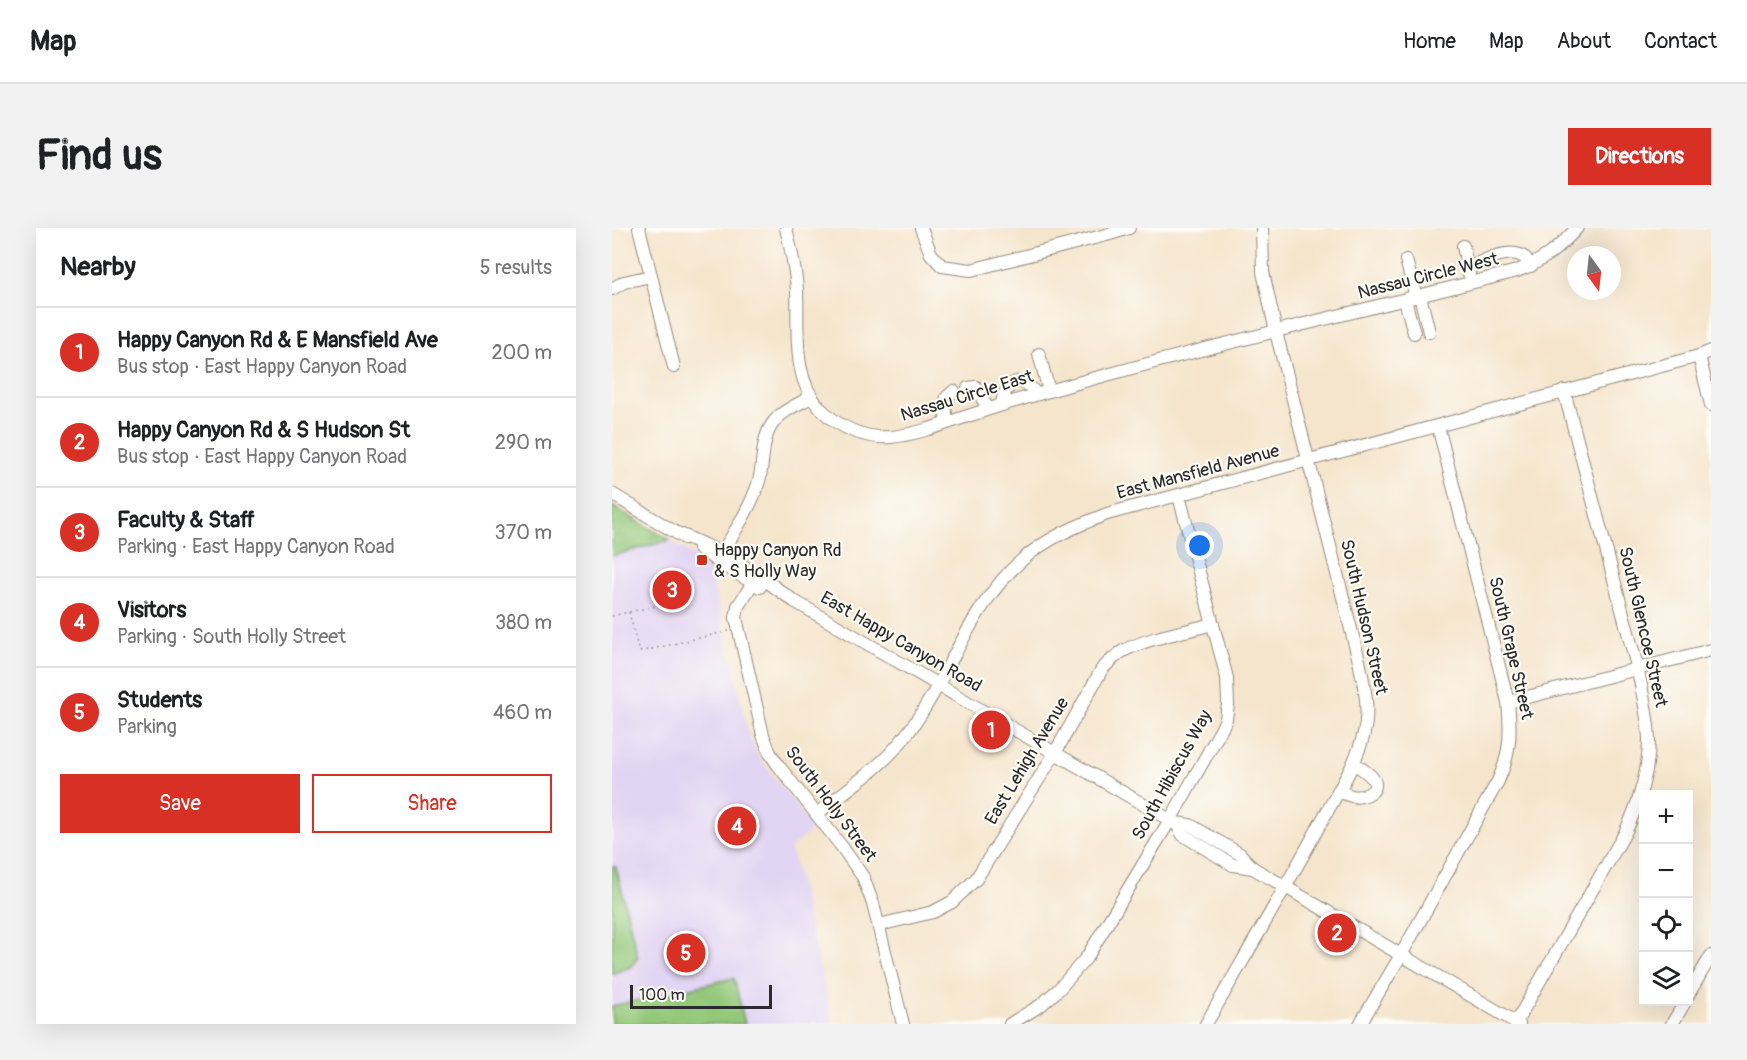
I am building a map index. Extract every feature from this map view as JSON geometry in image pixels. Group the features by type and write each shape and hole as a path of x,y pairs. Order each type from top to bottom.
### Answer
{"street":[{"path":"639,228 674,367"},
{"name":"Nassau Circle East","path":"786,228 797,289 801,371 811,397 821,410 835,421 857,433 870,436 903,435 1036,394 1276,332"},
{"path":"921,228 931,254 942,266 971,270 1129,228"},
{"name":"South Hudson Street","path":"1206,1024 1286,887 1353,763 1365,731 1364,685 1276,332 1263,272 1262,228"},
{"name":"Nassau Circle West","path":"1276,332 1517,272 1545,258 1577,228"},
{"path":"1463,246 1472,283"},
{"path":"1468,268 1481,261 1510,254 1519,254 1526,258 1531,266"},
{"path":"1406,260 1414,298 1414,333"},
{"path":"612,289 624,282 651,276"},
{"path":"1414,298 1430,332"},
{"name":"East Mansfield Avenue","path":"817,814 891,753 939,685 987,599 1000,582 1022,560 1059,535 1107,514 1711,351"},
{"path":"1039,354 1049,391"},
{"path":"1699,356 1711,405"},
{"path":"968,388 976,387 988,409"},
{"path":"947,422 945,406 947,398 954,391"},
{"name":"South Glencoe Street","path":"1517,1023 1609,863 1636,809 1648,762 1649,738 1638,670 1564,391"},
{"path":"719,557 755,491 762,468 765,439 773,422 811,397"},
{"name":"South Grape Street","path":"1360,1024 1490,796 1504,768 1511,733 1508,702 1438,426"},
{"name":"East Happy Canyon Road","path":"612,494 1173,822 1190,825 1230,848 1240,854 1253,868 1517,1023"},
{"name":"South Hibiscus Way","path":"1010,1024 1041,1005 1059,989 1087,957 1173,822 1226,718 1227,678 1179,496"},
{"name":"South Holly Street","path":"755,579 736,612 737,629 767,746 778,765 863,877 879,925 903,1024"},
{"name":"East Lehigh Avenue","path":"879,925 933,912 952,902 976,879 1055,753 1102,669 1111,660 1145,642 1213,624"},
{"path":"1508,702 1711,650"},
{"path":"1338,791 1354,797 1370,793 1374,788 1373,780 1353,763"},
{"path":"1693,988 1711,956"},
{"path":"1672,1024 1683,1006"}],"path":[{"path":"612,616 664,604"},
{"path":"629,612 639,652 737,629"},
{"path":"646,645 648,650"}],"shaded area":[{"path":"670,540 709,566 749,735 760,758 813,829 791,848 833,1024 612,1024 612,556"}],"green space":[{"path":"612,506 670,540 612,556"},
{"path":"612,866 616,867 638,958 630,967 612,974"},
{"path":"734,978 745,1024 612,1024 612,1006"}],"place":[{"name":"Happy Canyon Rd & S Holly Way","path":"702,560"},
{"name":"Faculty & Staff","path":"672,590"},
{"name":"Happy Canyon Rd & E Mansfield Ave","path":"991,730"},
{"name":"Visitors","path":"737,826"},
{"name":"Happy Canyon Rd & S Hudson St","path":"1337,933"},
{"name":"Students","path":"686,953"}]}
